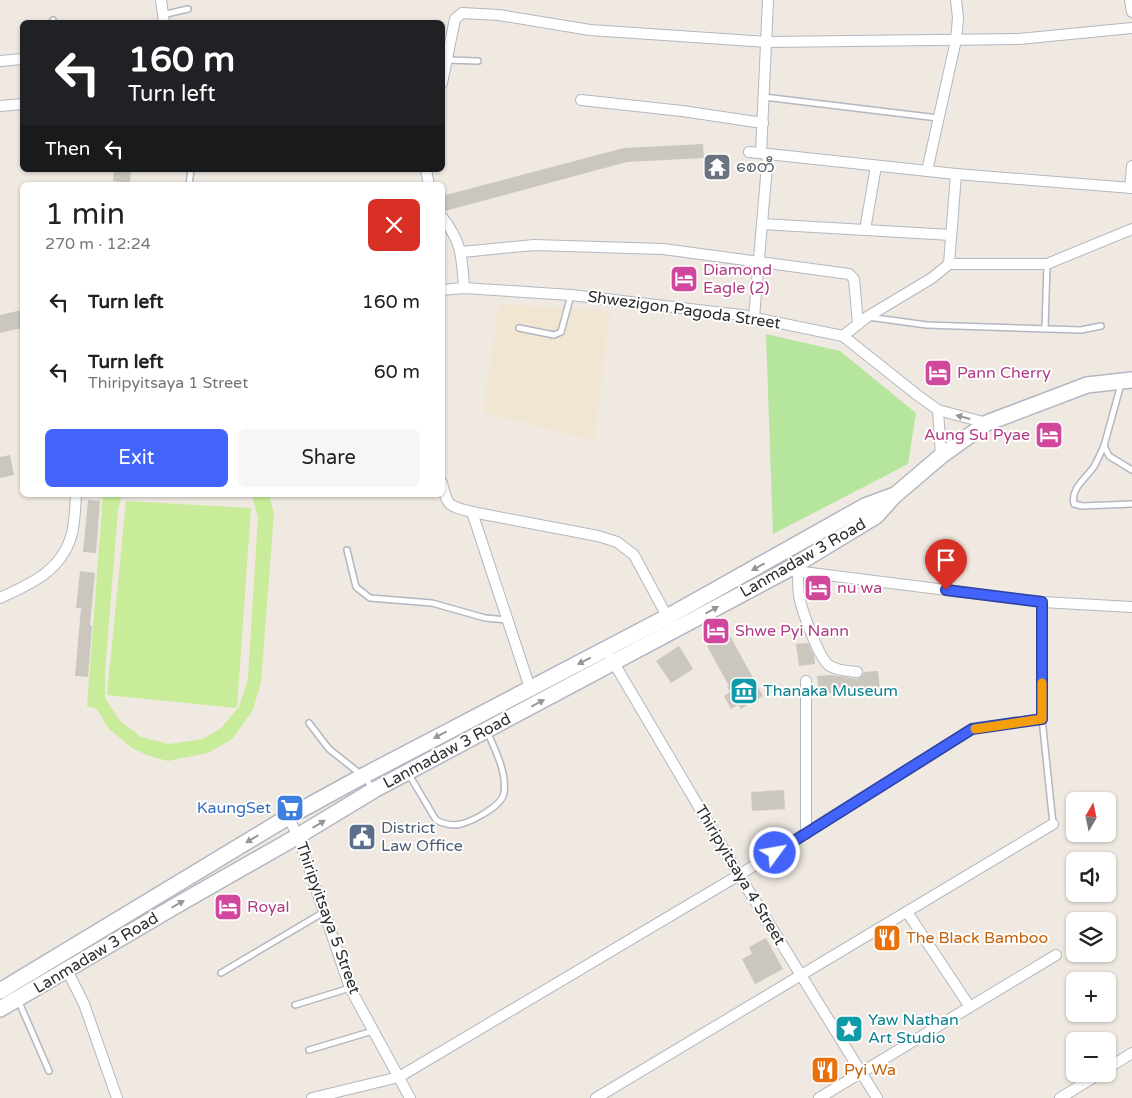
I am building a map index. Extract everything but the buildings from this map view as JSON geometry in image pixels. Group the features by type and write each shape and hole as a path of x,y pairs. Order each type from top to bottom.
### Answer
{"main road":[{"name":"Lanmadaw 3 Road","path":"1,1007 298,836 374,790 792,570 876,516 894,496 941,456 987,423 1087,385 1127,380"},
{"name":"Lanmadaw 3 Road","path":"0,991 288,817 667,617 865,506 894,496"}],"street":[{"path":"161,0 163,19"},
{"path":"754,317 762,224 763,123 768,0"},
{"path":"927,171 956,40 958,18 956,0"},
{"path":"1130,0 1132,12"},
{"path":"445,69 454,19 462,12 499,15 590,30 767,42 1019,39 1132,28"},
{"path":"0,61 20,59"},
{"path":"580,100 682,111 763,123"},
{"path":"0,106 20,104"},
{"path":"749,152 956,174 1131,188 1132,166"},
{"path":"865,230 876,166"},
{"path":"949,264 956,174"},
{"path":"445,220 451,227 462,252 464,288"},
{"path":"762,224 951,235"},
{"path":"843,336 868,317 932,278 949,264 1047,264 1132,229"},
{"path":"462,252 534,245 663,249 849,274 854,279 858,324"},
{"name":"Shwezigon Pagoda Street","path":"445,290 464,288 571,295 754,317 843,336 938,410 987,423"},
{"path":"938,410 941,456"},
{"path":"445,496 446,501 452,507 598,536 617,542 634,555 675,630"},
{"path":"0,598 36,581 59,562 71,537 76,497"},
{"path":"472,512 530,688"},
{"path":"857,672 837,670 826,663 815,643 792,570 1042,602 1132,607"},
{"name":"Thiripyitsaya 4 Street","path":"607,649 739,875 877,1098"},
{"path":"806,681 806,834"},
{"path":"312,1098 399,1077 739,875 972,729"},
{"name":"Thiripyitsaya 5 Street","path":"288,817 298,836 350,988 410,1098"},
{"path":"596,1098 1053,824"},
{"path":"907,912 970,1007"},
{"path":"820,1098 1056,954"},
{"path":"67,970 84,1004 117,1098"},
{"path":"1116,1063 1132,1053"},
{"path":"1060,1098 1086,1082"}],"lane":[{"path":"163,19 188,9"},
{"path":"447,60 478,61"},
{"path":"764,97 938,118"},
{"path":"1045,329 1047,264"},
{"path":"519,328 554,335 560,332 571,295"},
{"path":"868,317 927,325 1081,330 1101,326"},
{"path":"1127,380 1095,466 1075,490 1073,498 1074,504 1082,506 1132,504"},
{"path":"1104,446 1109,456 1132,470"},
{"path":"347,550 356,587 370,598 432,603 485,618 507,620"},
{"path":"1042,602 1042,719 1053,824"},
{"path":"972,729 1042,719"},
{"path":"309,722 329,749 363,776 374,790"},
{"path":"408,772 436,820 443,824 460,824 485,813 500,802 504,794 502,766 486,730"},
{"path":"221,973 324,912"},
{"path":"295,1005 350,988"},
{"path":"18,998 49,1071"},
{"path":"309,1050 374,1030"}],"shaded area":[{"path":"499,304 610,311 594,440 483,412"}],"green space":[{"path":"766,334 840,351 916,413 908,464 773,534"},
{"path":"103,497 121,497 118,510 105,672 105,698 120,721 141,737 169,744 203,739 221,728 239,707 248,679 258,518 253,497 270,497 274,514 261,682 253,710 231,740 208,753 168,761 149,756 132,748 109,729 97,709 87,706"},
{"path":"126,501 251,508 237,708 107,695"}],"slow traffic":[{"path":"975,729 1042,719 1042,683"}],"place":[{"name":"စေတီ","path":"717,167"},
{"name":"Diamond Eagle (2)","path":"684,279"},
{"name":"Pann Cherry","path":"938,373"},
{"name":"Aung Su Pyae","path":"1049,435"},
{"name":"nu wa","path":"818,588"},
{"name":"Shwe Pyi Nann","path":"716,631"},
{"name":"Thanaka Museum","path":"744,691"},
{"name":"KaungSet","path":"290,808"},
{"name":"District Law Office","path":"362,837"},
{"name":"Royal","path":"228,907"},
{"name":"The Black Bamboo","path":"887,938"},
{"name":"Yaw Nathan Art Studio","path":"849,1029"},
{"name":"Pyi Wa","path":"825,1070"}],"route":[{"path":"775,853 972,729 1042,719 1042,602 946,590"}]}
